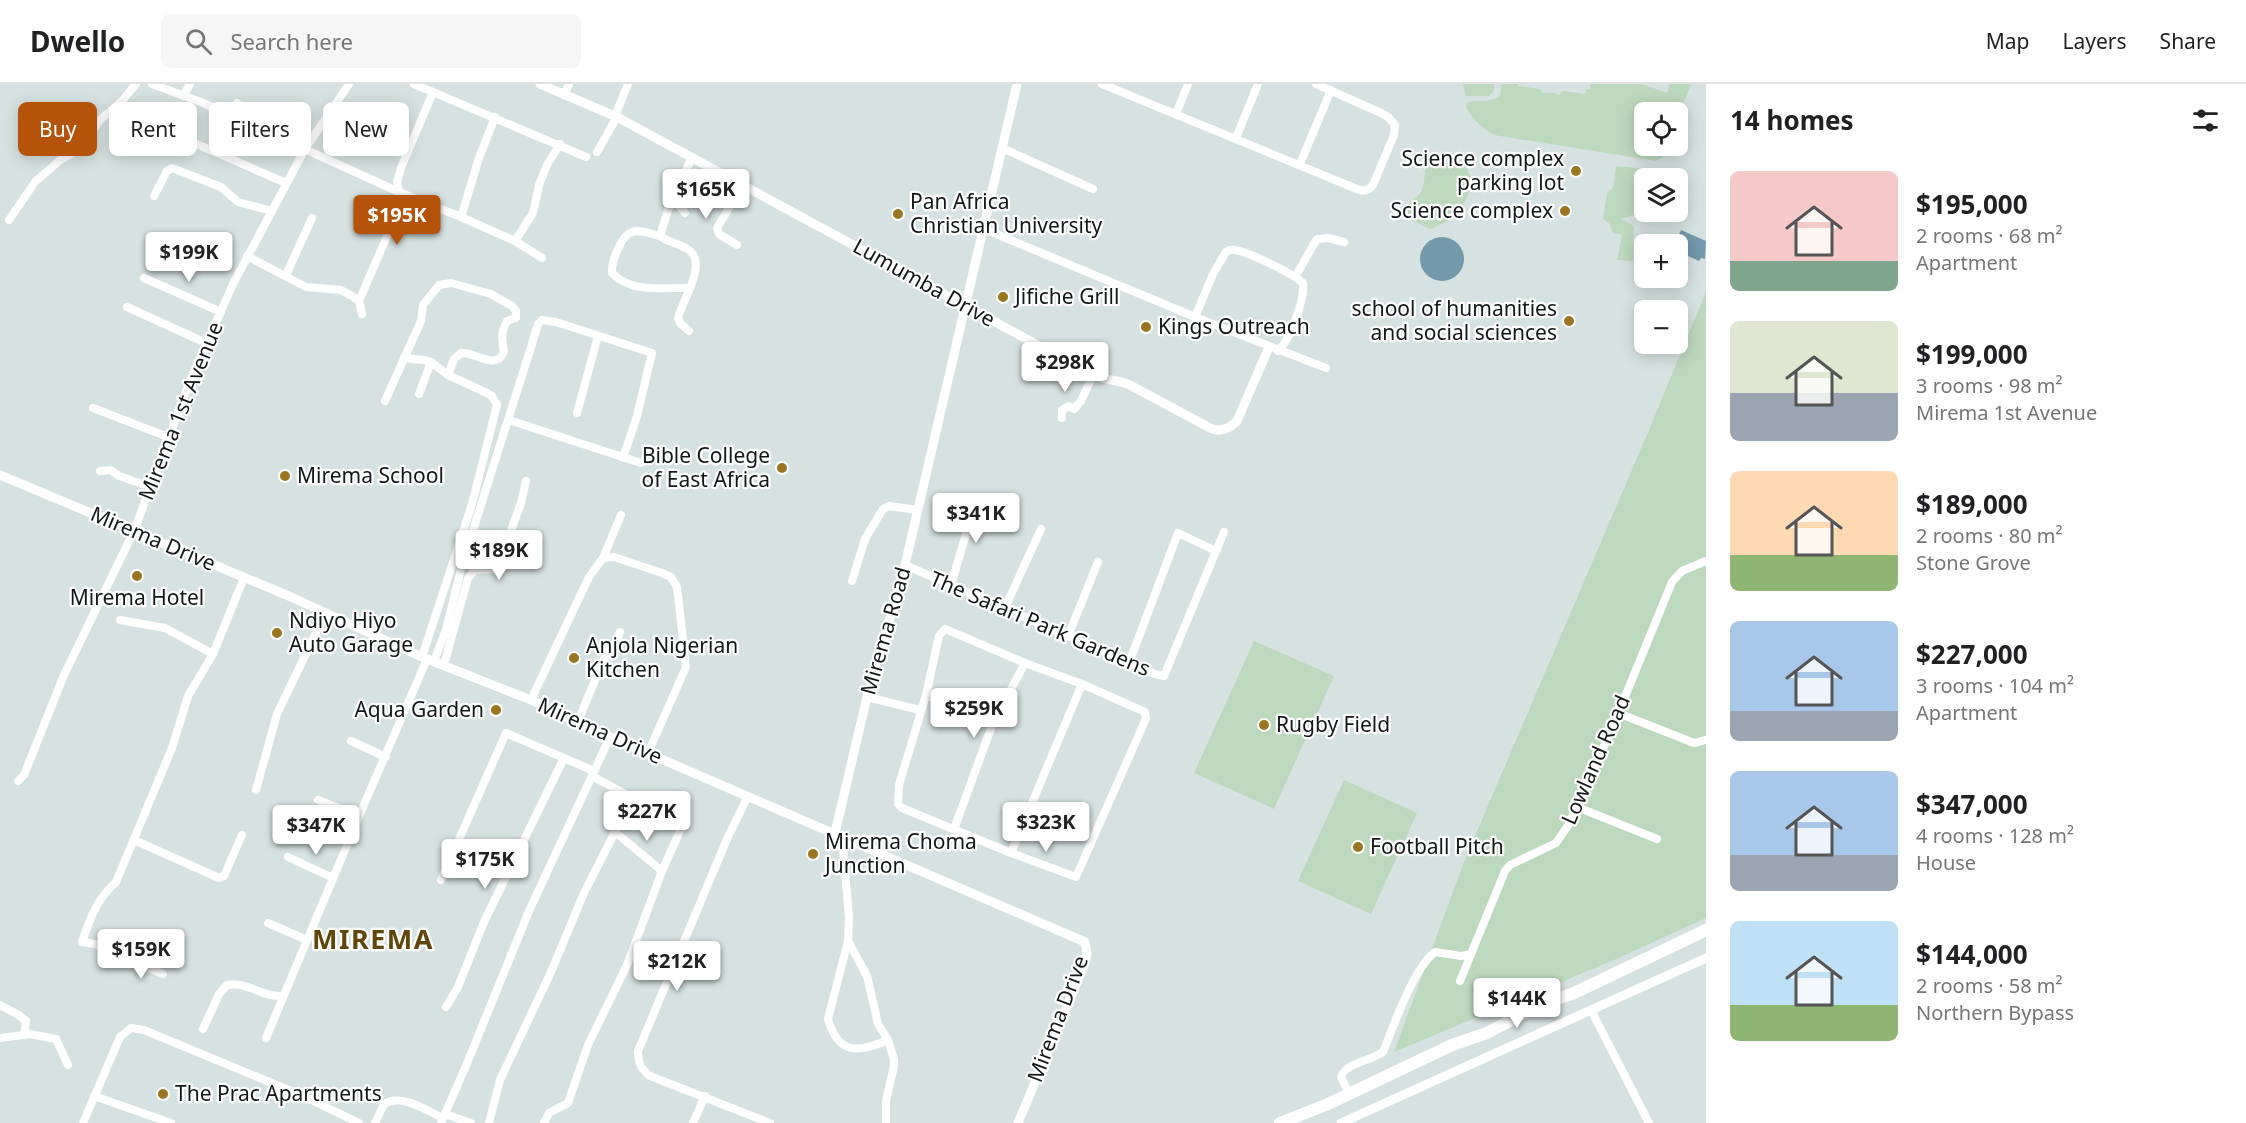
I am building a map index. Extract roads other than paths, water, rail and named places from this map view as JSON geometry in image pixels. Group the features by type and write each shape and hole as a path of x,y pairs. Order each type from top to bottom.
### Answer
{"main road":[{"path":"1280,1123 1452,1045 1487,1033 1543,1004 1572,994 1706,930"}],"street":[{"path":"120,102 136,84"},
{"path":"152,84 209,106"},
{"path":"183,96 190,84"},
{"name":"Mirema 1st Avenue","path":"311,140 349,84"},
{"path":"414,84 560,144 586,157"},
{"name":"Lumumba Drive","path":"540,84 616,116 1093,375 1108,381 1128,384 1194,421 1217,431 1237,421 1273,349"},
{"path":"564,95 569,84"},
{"path":"597,152 616,116 628,84"},
{"name":"Mirema Road","path":"886,1123 886,1101 894,1066 892,1051 878,1024 867,976 848,941 849,917 838,835 867,697 905,566 1017,84"},
{"path":"1102,84 1119,87 1176,114 1365,191 1373,185 1394,135 1395,125 1388,117 1316,84"},
{"path":"1176,114 1188,84"},
{"path":"1236,138 1258,84"},
{"path":"1300,164 1331,90"},
{"path":"409,150 433,92"},
{"path":"9,220 35,182 59,161 80,148 101,119 109,112"},
{"path":"461,218 479,158 495,117"},
{"path":"197,144 286,183"},
{"path":"515,241 533,213 539,185 547,165 560,144"},
{"path":"1002,148 1092,189"},
{"path":"311,152 515,241 542,258"},
{"name":"Mirema 1st Avenue","path":"18,781 24,775 64,675 134,531 168,437 206,343 247,256 264,230 301,156"},
{"path":"399,192 397,182 405,156"},
{"path":"660,236 672,198 692,157"},
{"path":"154,196 167,171 172,168 220,187 238,202 272,211"},
{"path":"737,245 719,234 717,228 742,185"},
{"path":"672,198 685,213"},
{"path":"359,212 383,224 388,234 359,301 362,314"},
{"path":"286,275 312,218"},
{"path":"984,229 1273,349 1326,368"},
{"path":"689,288 641,288 624,282 612,273 611,267 618,248 628,234 639,231 660,236 688,249 694,256 696,271 678,318 689,331"},
{"path":"1295,277 1317,239 1328,238 1344,242"},
{"path":"1195,317 1222,257 1228,250 1236,250 1254,257 1303,283 1304,291 1289,335 1284,345 1273,349"},
{"path":"247,256 306,287 341,290 359,301"},
{"path":"144,278 221,312"},
{"path":"385,402 421,321 423,305 439,285 451,283 479,290 512,306 516,311 516,318 507,321 502,331 504,352 501,359 497,362 490,361 461,353 454,359 448,375"},
{"path":"127,307 206,343"},
{"path":"428,659 446,630 462,565 540,322 556,322 652,354 637,416 623,458"},
{"path":"576,413 597,336"},
{"path":"266,1038 428,659 497,410 492,396 448,375 431,362 405,358"},
{"path":"419,394 431,362"},
{"path":"1062,418 1062,410 1069,406 1074,409 1081,401 1093,375"},
{"path":"93,408 168,437"},
{"path":"509,420 641,462"},
{"path":"100,471 111,470 119,476 151,487"},
{"name":"Mirema Drive","path":"0,475 291,597 428,659 531,700 610,737 1085,942 1087,954 1085,963 1018,1123"},
{"path":"444,665 469,575 475,570 494,569 499,563 526,481"},
{"path":"951,585 977,497"},
{"path":"852,581 865,539 883,509 889,506 917,510"},
{"path":"531,700 589,577 603,558 621,515"},
{"path":"1004,610 1041,529"},
{"name":"The Safari Park Gardens","path":"905,566 1164,676 1224,532"},
{"path":"1129,663 1178,533 1216,551"},
{"path":"603,558 614,556 662,573 671,577 677,587 686,667 648,753"},
{"name":"Lowland Road","path":"1460,981 1505,871 1510,865 1556,843 1569,824 1672,582 1682,571 1706,561"},
{"path":"1068,636 1098,562"},
{"path":"163,974 95,944 82,942 90,916 102,895 116,882 172,748 188,696 213,654 244,578"},
{"path":"256,790 277,714 325,614"},
{"path":"120,620 165,628 213,654"},
{"name":"The Safari Park Gardens","path":"945,629 1082,684 1143,710 1146,718 1077,876 1011,853 902,808 897,802 899,785 926,695 939,636 945,629"},
{"path":"578,721 606,654 616,642 620,632"},
{"name":"The Safari Park Gardens","path":"954,829 993,723 1025,663"},
{"name":"The Safari Park Gardens","path":"1011,853 1082,684"},
{"path":"926,695 993,723"},
{"path":"867,697 920,710"},
{"path":"1618,713 1694,743 1706,740"},
{"path":"441,880 506,732 564,758 629,796 684,822 662,871 627,965 588,1045 568,1103 549,1113 544,1123"},
{"path":"443,1118 530,911 610,737"},
{"path":"351,741 386,757"},
{"path":"446,1007 458,987 484,922 564,758"},
{"path":"489,1123 500,1080 551,972 577,909 615,832 629,796"},
{"path":"747,796 638,1051 638,1060 643,1070 650,1076 770,1123"},
{"path":"318,800 359,816"},
{"path":"1577,807 1657,839"},
{"path":"615,832 662,871"},
{"path":"134,840 219,878 224,876 242,835"},
{"path":"288,857 333,879"},
{"path":"268,923 307,940"},
{"path":"848,941 828,1019 831,1030 846,1048 852,1050 860,1050 888,1040"},
{"path":"1349,1093 1341,1077 1343,1072 1350,1067 1376,1058 1383,1052 1410,988 1429,956 1435,952 1461,956 1471,954"},
{"path":"1341,1123 1706,958"},
{"path":"202,1029 219,994 227,985 239,984 272,997 284,996"},
{"path":"0,1005 26,1022 24,1035"},
{"path":"1591,1010 1649,1123"},
{"path":"83,1123 120,1037 130,1028 138,1028 303,1096 359,1123"},
{"path":"0,1038 30,1034 56,1039 68,1065"},
{"path":"94,1096 171,1123"},
{"path":"693,1123 705,1096"},
{"path":"375,1123 384,1104 395,1100 406,1102 443,1118 471,1123"}],"water":[{"path":"1681,230 1706,241 1705,259 1701,258 1699,261 1688,256 1688,234 1679,234"},
{"path":"1442,237 1457,244 1464,259 1457,274 1442,281 1427,274 1420,259 1427,244"}],"place":[{"name":"Science complex parking lot","path":"1576,171"},
{"name":"Science complex","path":"1565,211"},
{"name":"Pan Africa Christian University","path":"898,214"},
{"name":"Jifiche Grill","path":"1003,297"},
{"name":"school of humanities and social sciences","path":"1569,321"},
{"name":"Kings Outreach","path":"1146,327"},
{"name":"Bible College of East Africa","path":"782,468"},
{"name":"Mirema School","path":"285,476"},
{"name":"Mirema Hotel","path":"137,576"},
{"name":"Ndiyo Hiyo Auto Garage","path":"277,633"},
{"name":"Anjola Nigerian Kitchen","path":"574,658"},
{"name":"Aqua Garden","path":"496,710"},
{"name":"Rugby Field","path":"1264,725"},
{"name":"Football Pitch","path":"1358,847"},
{"name":"Mirema Choma Junction","path":"813,854"},
{"name":"The Prac Apartments","path":"163,1094"}],"district":[{"name":"MIREMA","path":"373,940"}]}
